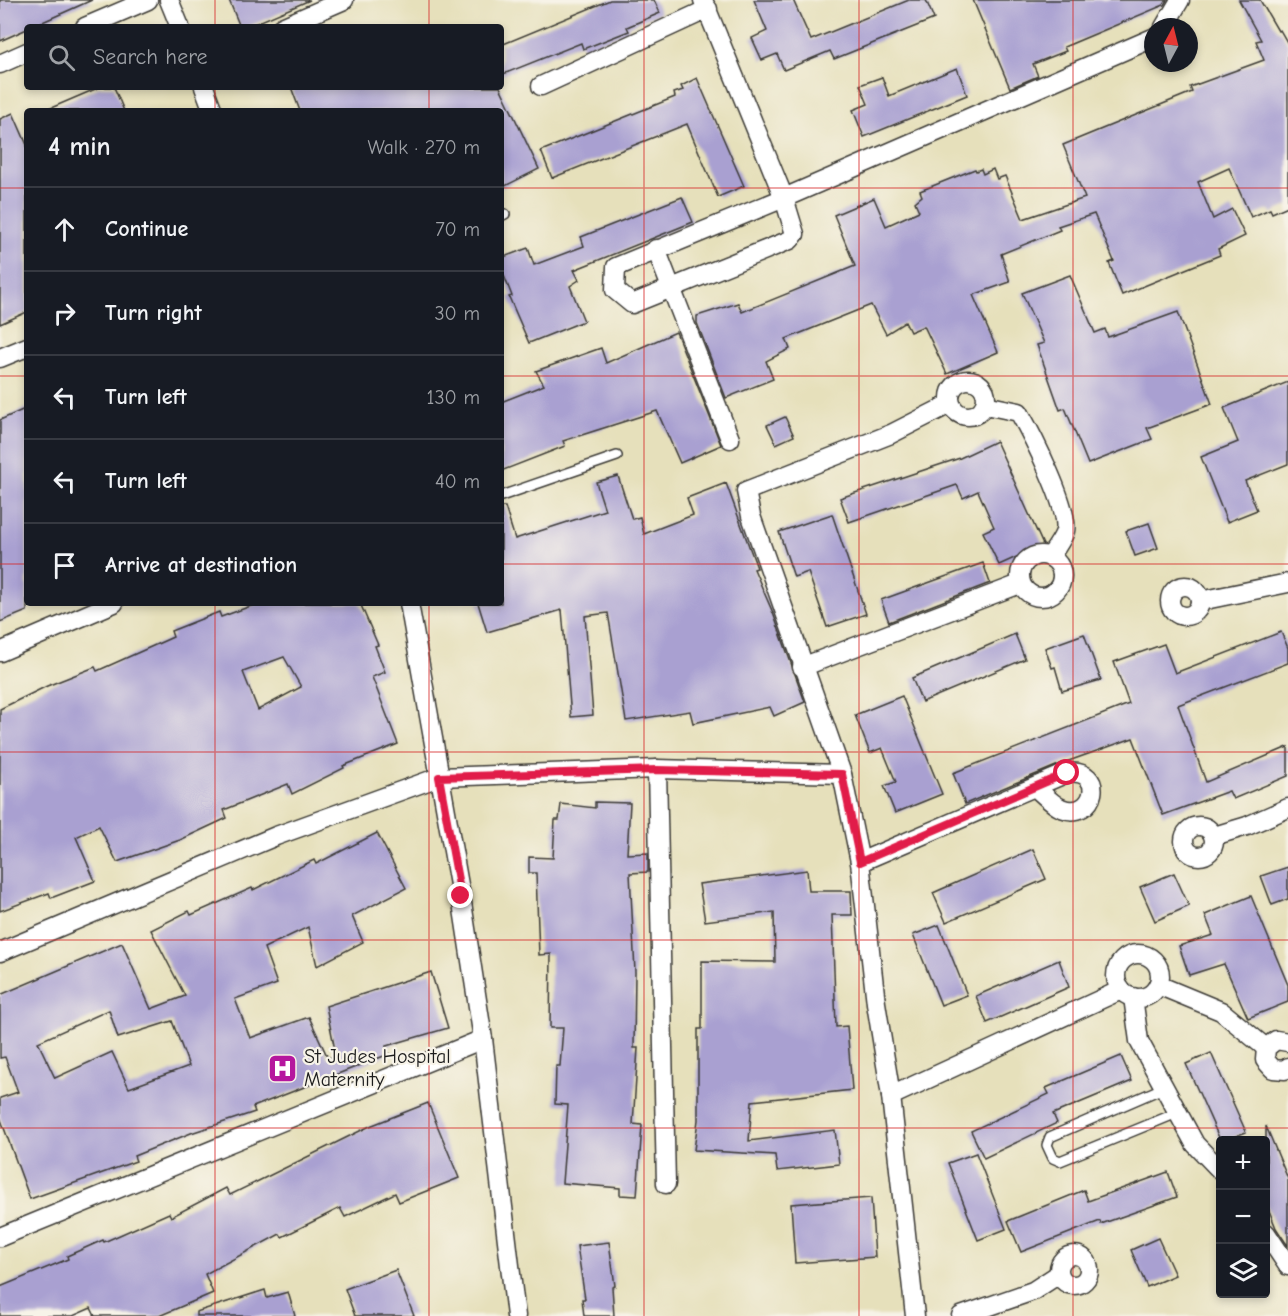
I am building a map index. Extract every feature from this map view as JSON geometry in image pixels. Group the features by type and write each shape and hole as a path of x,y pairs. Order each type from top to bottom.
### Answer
{"street":[{"path":"92,24 148,0"},
{"path":"169,0 179,24"},
{"path":"289,24 344,0"},
{"path":"1169,18 1180,0"},
{"path":"541,86 706,5 784,198 795,234 790,240 632,304 615,290 616,267 784,198 1144,42"},
{"path":"0,64 24,53"},
{"path":"205,90 212,108"},
{"path":"656,249 730,439"},
{"path":"0,358 24,348"},
{"path":"961,381 975,381 985,392 985,405 974,415 960,415 950,404 951,390 961,381"},
{"path":"915,1316 891,1096 876,1003 860,862 842,774 802,667 751,516 746,491 891,434 950,404"},
{"path":"985,405 1019,412 1033,436 1061,505 1065,530 1051,556"},
{"path":"1033,555 1051,556 1062,568 1062,585 1049,597 1032,596 1020,584 1021,567 1033,555"},
{"path":"1200,601 1288,583"},
{"path":"802,667 1020,584"},
{"path":"0,652 107,606"},
{"path":"410,606 461,896 483,1039 516,1316"},
{"path":"0,952 276,836 439,777 657,770 842,774"},
{"path":"657,770 666,1184"},
{"path":"860,862 1035,787"},
{"path":"1214,836 1247,826 1288,808"},
{"path":"891,1096 1127,994 1148,996 1158,985 1159,970 1150,957 1135,954 1121,961 1115,976 1127,994 1139,1041 1163,1088 1195,1144 1216,1165"},
{"path":"1158,985 1221,1011 1266,1048"},
{"path":"0,1237 483,1039"},
{"path":"1288,1042 1276,1040 1266,1048 1265,1060 1273,1069 1285,1070 1288,1067"},
{"path":"1270,1239 1288,1266"},
{"path":"962,1316 1033,1292 1059,1274"}],"lane":[{"path":"504,495 617,456"},
{"path":"1163,1088 1050,1137 1047,1145 1053,1158 1060,1161 1177,1113"}],"building":[{"path":"0,0 92,0 38,24 24,24 24,30 0,41"},
{"path":"229,0 310,0 254,24 239,24"},
{"path":"610,0 654,0 660,13 627,27 629,31 583,49 581,43 504,74 504,44"},
{"path":"754,0 793,0 811,40 909,0 926,0 934,19 834,59 830,51 784,70 777,54 762,60 752,38 767,31"},
{"path":"973,0 1167,0 1164,5 1064,47 1066,51 1033,64 1038,76 1010,88"},
{"path":"1239,0 1260,0 1288,44 1288,206 1272,213 1270,209 1251,217 1229,168 1198,182 1213,219 1232,209 1245,236 1218,249 1220,255 1122,295 1109,263 1114,261 1094,214 1058,226 1060,230 1001,254 1010,282 973,295 998,352 947,374 924,326 910,332 905,322 886,334 871,305 786,339 790,349 766,361 773,379 726,398 697,323 697,316 738,303 742,312 855,266 834,215 874,198 886,226 919,211 915,202 922,196 920,191 975,169 976,171 981,169 983,174 993,169 997,179 1005,176 1023,219 1085,198 1063,145 1192,92 1190,87 1264,60 1256,41 1261,40"},
{"path":"957,68 967,95 864,137 853,110 868,104 860,85 882,77 889,96"},
{"path":"697,78 744,186 718,197 687,124 552,178 541,151 675,97 674,93 683,90 681,86"},
{"path":"93,90 115,90 123,108 51,108"},
{"path":"292,90 501,90 539,169 504,186 504,108 299,108"},
{"path":"13,113 24,138 24,313 0,324 0,119"},
{"path":"682,197 693,222 574,270 579,280 570,286 584,321 529,343 509,297 512,296 504,276 504,257 528,248 534,265 584,246 581,237"},
{"path":"1070,275 1095,333 1105,329 1108,337 1178,312 1212,404 1147,428 1152,439 1088,464 1065,408 1060,410 1037,345 1044,343 1022,293"},
{"path":"676,332 721,445 680,463 657,411 563,441 565,446 504,470 504,401 544,385 536,371 601,348 606,363"},
{"path":"1288,382 1288,464 1245,481 1257,510 1227,522 1201,457 1238,442 1224,408"},
{"path":"24,409 24,606 27,606 27,611 0,622 0,420"},
{"path":"785,417 794,436 776,444 767,425"},
{"path":"996,441 1043,545 999,565 983,532 994,527 978,491 963,498 957,485 849,522 840,498 960,458"},
{"path":"618,476 632,519 640,517 644,534 693,515 687,498 726,483 757,568 754,569 773,613 805,702 774,716 770,707 693,723 690,711 626,721 608,613 585,616 593,715 571,717 562,610 487,632 479,606 504,606 504,507 515,539 605,510 596,482"},
{"path":"832,514 866,614 827,627 808,572 794,577 779,532"},
{"path":"1149,523 1158,548 1135,556 1126,531"},
{"path":"983,563 990,583 889,622 881,600"},
{"path":"251,606 361,606 378,645 375,646 385,672 372,677 398,744 343,766 344,768 292,794 288,784 224,810 227,818 180,840 117,862 99,826 76,837 95,881 51,898 49,893 0,911 0,709 47,686 95,667 97,671 173,637 171,631 219,612 221,617","holes":["284,657 301,687 258,710 243,672"]},
{"path":"1281,632 1288,648 1288,663 1178,705 1206,782 1288,747 1288,776 1233,799 1229,791 1163,815 1133,738 1063,763 965,804 953,773 1129,704 1114,662 1164,644 1175,673"},
{"path":"1015,634 1025,659 922,702 912,678"},
{"path":"1084,634 1101,680 1062,691 1055,667 1052,668 1045,648"},
{"path":"902,696 942,794 895,813 884,786 896,782 882,748 870,753 855,715"},
{"path":"595,802 630,803 627,854 648,853 648,872 630,873 635,972 634,1048 638,1048 633,1124 642,1125 637,1196 620,1195 620,1188 562,1183 568,1105 555,1104 556,1066 560,1066 563,1028 550,1028 551,954 539,955 536,873 529,873 529,857 553,858 555,820 559,820 561,804 595,808"},
{"path":"377,833 406,888 352,916 363,942 317,966 308,927 264,948 277,984 235,999 250,1038 309,1017 328,1058 336,1055 326,1006 431,972 448,1028 386,1046 389,1054 253,1107 255,1112 191,1133 134,1156 136,1161 30,1199 0,1117 0,1098 18,1092 5,1057 0,1058 0,995 122,943 151,1009 185,996 151,930 189,911 191,915 252,888 253,890 314,860 316,864","holes":["109,1010 118,1038 172,1021 189,1066 129,1088 112,1052 55,1078 38,1042"]},
{"path":"1033,849 1046,879 946,922 933,893"},
{"path":"1288,867 1288,899 1272,905 1261,876"},
{"path":"807,870 809,891 851,891 852,915 832,915 836,1027 847,1026 852,1090 752,1101 749,1141 835,1130 839,1164 777,1171 775,1155 694,1150 698,1120 698,1029 702,1029 702,961 775,962 774,912 705,921 699,884"},
{"path":"1174,873 1189,906 1155,921 1140,887"},
{"path":"1251,896 1288,985 1288,1002 1248,1018 1224,964 1189,975 1179,946 1213,935 1205,915"},
{"path":"939,925 967,995 941,1005 913,935"},
{"path":"1059,960 1069,987 987,1023 976,996"},
{"path":"1211,1053 1246,1132 1236,1136 1218,1136 1186,1064"},
{"path":"1121,1056 1132,1081 1053,1114 1057,1123 984,1158 971,1131 1049,1094 1046,1088"},
{"path":"428,1103 459,1178 399,1202 395,1193 345,1217 340,1208 282,1237 280,1234 205,1274 213,1293 159,1316 95,1316 91,1308 73,1316 0,1316 0,1287 68,1259 67,1256 103,1240 104,1242 169,1213 171,1217 226,1188 230,1195 370,1126"},
{"path":"1266,1126 1288,1179 1288,1246 1276,1228 1270,1213 1270,1136 1266,1136"},
{"path":"976,1153 1006,1229 978,1240 948,1163"},
{"path":"1168,1172 1177,1197 1101,1224 1100,1221 1021,1252 1008,1221 1084,1190 1088,1201"},
{"path":"871,1198 875,1257 795,1263 791,1204"},
{"path":"1158,1238 1175,1275 1147,1287 1131,1250"},
{"path":"609,1242 615,1286 612,1287 614,1316 584,1316 582,1299 585,1299 577,1246"},
{"path":"396,1270 414,1316 355,1316 345,1289"},
{"path":"265,1290 267,1298 288,1292 295,1316 196,1316 196,1312"}],"place":[{"name":"St Judes Hospital Maternity","path":"283,1068"}],"route":[{"path":"461,896 439,777 657,770 842,774 860,862 1067,773"}]}
